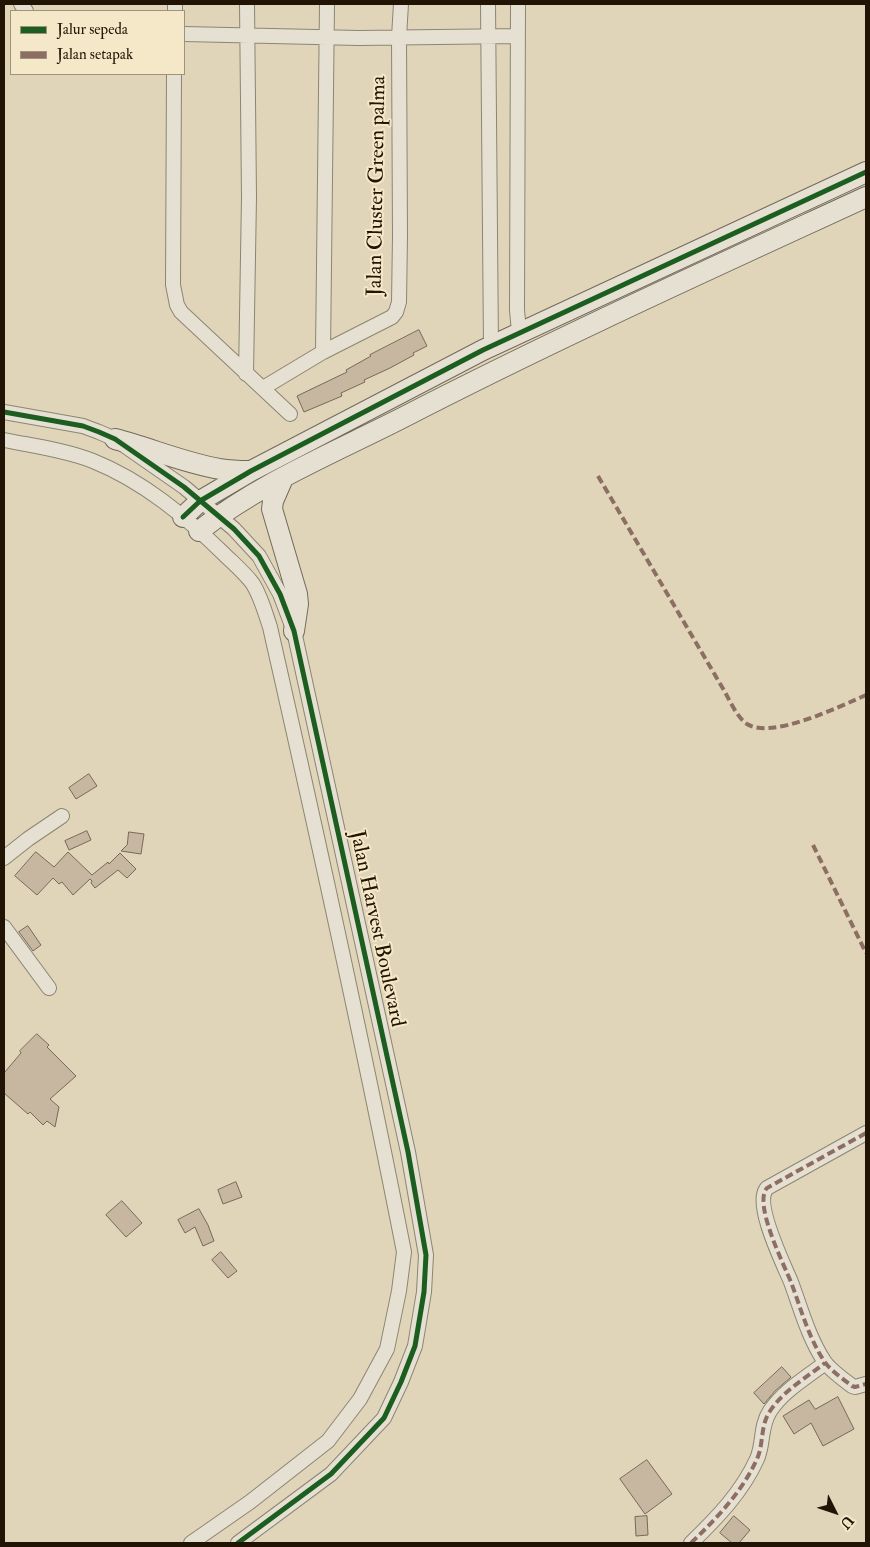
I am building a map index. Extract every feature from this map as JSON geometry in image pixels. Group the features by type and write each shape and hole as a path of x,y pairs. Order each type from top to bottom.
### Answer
{"street":[{"path":"246,374 249,197 247,4"},
{"path":"322,352 328,4"},
{"name":"Jalan Cluster Green palma","path":"263,388 322,352 392,317 396,312 399,302 400,236 400,4"},
{"path":"488,4 504,36 519,332"},
{"path":"491,346 504,36 518,4"},
{"path":"185,34 360,38 504,36"},
{"path":"174,75 173,285 177,305 181,312 290,414"},
{"path":"183,517 200,501 251,471 491,346 866,172"},
{"path":"199,531 219,516 283,478 490,372 866,196"},
{"name":"Jalan Harvest Boulevard","path":"4,412 83,426 115,439 219,516 259,556 280,594 294,631 408,1152 426,1255 424,1292 415,1346 401,1382 384,1418 331,1474 238,1543"},
{"path":"115,439 145,446 208,467 222,470 251,471"},
{"name":"Jalan Harvest Boulevard","path":"4,440 93,461 143,487 199,531 252,583 260,597 270,627 333,917 352,994 404,1252 400,1291 388,1349 360,1399 328,1441 250,1502 191,1543"},
{"path":"283,478 273,501 272,509 297,594 298,604 294,631"},
{"path":"4,858 62,816"},
{"path":"333,917 355,911"},
{"path":"4,927 49,988"},
{"path":"866,1133 772,1185 764,1192 764,1206 772,1237 802,1316 824,1362 852,1386 866,1384"},
{"path":"691,1543 735,1498 758,1457 766,1418 774,1405 785,1393 824,1362"}],"building":[{"path":"419,330 427,346 390,368 364,380 365,382 341,393 342,396 304,412 297,396 347,372 346,370 370,355"},
{"path":"89,774 97,786 76,799 69,788"},
{"path":"87,831 91,840 69,850 65,841"},
{"path":"129,832 144,834 141,854 121,851 127,845"},
{"path":"36,852 54,867 68,852 92,875 108,862 109,864 120,853 136,869 127,878 118,870 95,888 90,879 73,895 62,882 59,884 53,878 37,895 15,876"},
{"path":"28,926 41,945 33,951 19,932"},
{"path":"37,1034 49,1045 47,1047 76,1076 50,1099 59,1107 55,1127 47,1121 43,1125 30,1112 28,1114 4,1093 4,1073 21,1053 20,1051"},
{"path":"236,1182 242,1197 223,1204 218,1190"},
{"path":"122,1201 142,1223 126,1237 106,1215"},
{"path":"199,1209 214,1241 203,1246 195,1227 185,1233 178,1220"},
{"path":"221,1252 237,1271 228,1278 212,1260"},
{"path":"782,1367 791,1377 764,1404 754,1393"},
{"path":"838,1397 854,1429 823,1446 811,1423 794,1434 783,1416 809,1400 815,1409"},
{"path":"647,1460 672,1494 645,1514 620,1479"},
{"path":"647,1516 648,1535 636,1536 635,1517"},
{"path":"734,1516 750,1530 739,1543 732,1543 720,1533"}],"marked path":[{"path":"598,476 734,710 747,724 758,728 789,725 824,713 866,695"},
{"path":"813,845 866,953"},
{"path":"866,1133 767,1188 764,1196 764,1207 771,1234 818,1352 830,1368 852,1386 866,1384"},
{"path":"691,1543 728,1504 744,1483 757,1459 765,1423 770,1411 789,1391 825,1363"}],"cycle path":[{"path":"183,517 200,501 251,471 483,350 866,172"},
{"path":"4,412 83,426 115,439 184,487 234,529 259,556 280,594 294,631 408,1152 426,1255 424,1292 415,1346 401,1382 384,1418 331,1474 238,1543"}]}
